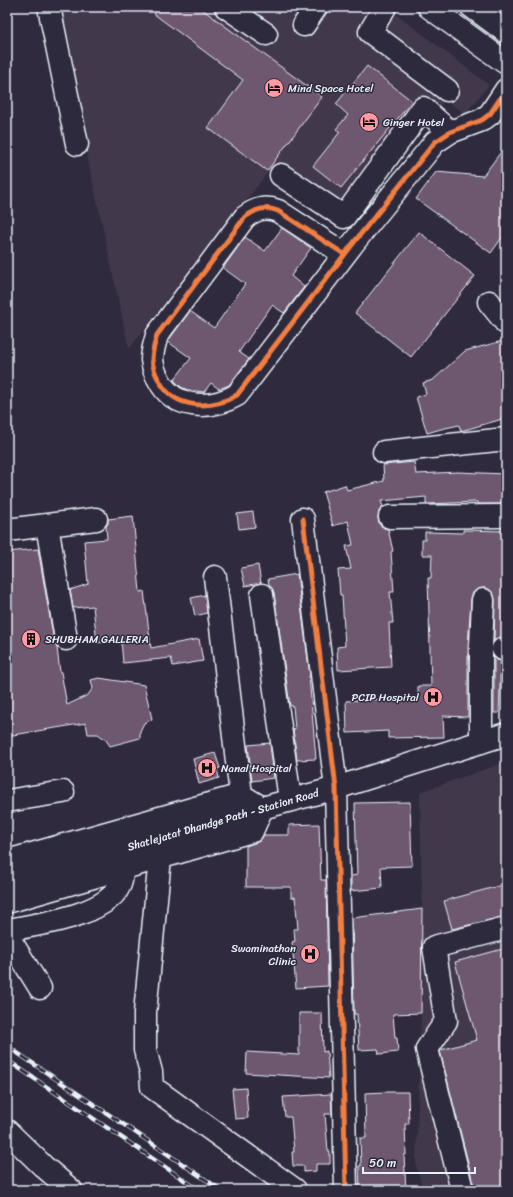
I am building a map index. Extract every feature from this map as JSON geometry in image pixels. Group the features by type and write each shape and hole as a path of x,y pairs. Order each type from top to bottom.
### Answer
{"main road":[{"path":"49,7 77,144"},
{"path":"226,7 266,34"},
{"path":"304,25 316,7"},
{"path":"384,7 366,29 447,90"},
{"path":"429,7 506,63"},
{"path":"472,7 506,32"},
{"path":"344,254 278,210 261,208 252,212 245,218 157,335 153,348 152,360 155,373 162,387 184,403 197,405 223,402 237,395 344,254 431,146 450,132 482,120 490,114 506,90"},
{"path":"281,175 344,217 423,108 450,132"},
{"path":"489,302 506,323"},
{"path":"384,452 506,440"},
{"path":"390,517 506,516"},
{"path":"7,530 96,519"},
{"path":"303,519 336,788 346,1190"},
{"path":"47,526 66,639"},
{"path":"216,577 240,795"},
{"path":"262,595 290,800"},
{"path":"481,742 481,647 483,600"},
{"name":"Shatlejatat Dhandge Path - Station Road","path":"7,881 336,788 506,734"},
{"path":"7,801 63,792"},
{"path":"7,861 240,795 262,808 252,831 7,902"},
{"path":"160,858 145,1013 145,1050 152,1072 152,1087 295,1190"},
{"path":"7,930 66,919 99,906 115,893 121,881 121,869"},
{"path":"462,1190 427,1049 446,1021 434,947 506,928"},
{"path":"7,935 40,988"},
{"path":"7,1131 70,1190"}],"shaded area":[{"path":"55,7 387,7 489,85 465,114 445,99 348,231 269,171 129,349"},
{"path":"506,762 506,1190 423,1190 416,1165 421,1013 422,909 420,792"}],"building":[{"name":"Mind Space Hotel","path":"159,7 199,7 322,97 267,171 208,128 243,80 154,14"},
{"name":"Ginger Hotel","path":"367,66 412,101 341,188 313,166 340,132 336,129 348,115 336,104"},
{"path":"506,145 506,232 491,253 416,199 436,172 483,176"},
{"path":"282,228 311,248 291,276 304,287 284,313 272,305 239,352 249,359 229,385 219,389 211,383 204,392 188,390 181,387 174,380 191,358 168,341 190,311 214,328 245,284 223,268 245,237 265,251"},
{"path":"419,232 475,276 411,357 355,313"},
{"path":"506,340 506,418 461,431 459,425 427,433 416,397 426,394 423,383 433,380 465,351"},
{"path":"414,462 416,474 458,472 506,474 506,504 477,504 477,502 426,504 426,497 381,501 383,507 379,511 379,524 388,529 393,551 391,552 394,592 390,592 393,623 389,623 391,667 338,670 337,647 345,646 342,595 340,595 338,570 351,569 346,546 353,545 348,521 333,526 323,492 345,485 347,490 384,481 383,465"},
{"path":"253,512 255,527 239,529 237,514"},
{"path":"133,516 140,592 144,591 151,648 199,639 203,661 173,666 171,658 123,663 121,640 97,643 93,606 73,608 70,590 88,584 84,541 107,539 106,526 108,524 108,519"},
{"path":"463,530 506,531 506,636 497,638 494,641 494,595 490,590 484,588 478,589 473,593 471,599 468,647 468,717 443,716 444,737 388,738 388,731 347,733 346,701 418,697 418,686 431,686 428,578 431,578 432,555 422,555 422,540 425,540 425,532 463,533"},
{"name":"SHUBHAM GALLERIA","path":"38,549 67,705 88,695 93,688 91,680 99,678 144,685 152,719 144,723 140,731 140,738 110,746 106,740 98,734 88,734 86,723 7,736 7,552"},
{"path":"258,565 261,583 245,586 241,568"},
{"path":"297,574 310,676 316,759 297,760 293,729 295,729 293,706 290,706 274,593 269,585 268,579"},
{"path":"205,595 207,613 195,616 191,598"},
{"path":"494,657 501,661 499,713 494,713"},
{"path":"270,743 274,778 252,781 248,745"},
{"path":"215,753 220,768 217,769 219,778 199,784 193,759"},
{"path":"410,802 412,866 381,867 382,888 351,891 351,876 357,875 355,803"},
{"path":"319,824 321,880 326,880 328,986 296,988 292,942 295,941 294,929 298,929 295,897 291,898 291,887 246,887 246,846 260,841 264,835 289,835 289,825"},
{"path":"506,884 506,916 452,929 444,901"},
{"path":"422,909 421,1013 393,1014 398,1052 379,1054 378,1049 359,1050 357,1014 354,1014 352,918"},
{"path":"506,948 506,1190 475,1190 440,1051 477,1040 455,962"},
{"path":"299,1013 322,1013 323,1052 327,1051 329,1078 246,1073 247,1052 299,1055"},
{"path":"246,1088 248,1118 235,1119 232,1089"},
{"path":"408,1092 409,1124 405,1124 406,1155 404,1155 406,1190 360,1190 360,1138 366,1138 365,1093"},
{"path":"331,1094 332,1114 325,1114 328,1151 330,1151 330,1164 316,1164 316,1171 304,1172 304,1166 293,1166 292,1152 294,1152 291,1117 285,1117 283,1097"}],"railway":[{"path":"7,1046 221,1190"},
{"path":"7,1060 199,1190"}],"cycle path":[{"path":"344,254 273,209 261,209 245,217 157,335 152,360 156,375 166,390 183,402 205,405 227,400 237,395 355,241 435,142 450,132 482,120 490,114 506,90"},
{"path":"303,519 336,788 346,1190"}],"place":[{"name":"Mind Space Hotel","path":"274,88"},
{"name":"Ginger Hotel","path":"369,122"},
{"name":"SHUBHAM GALLERIA","path":"31,639"},
{"name":"PCIP Hospital","path":"433,697"},
{"name":"Nanal Hospital","path":"207,768"},
{"name":"Swaminathan Clinic","path":"310,954"}]}
